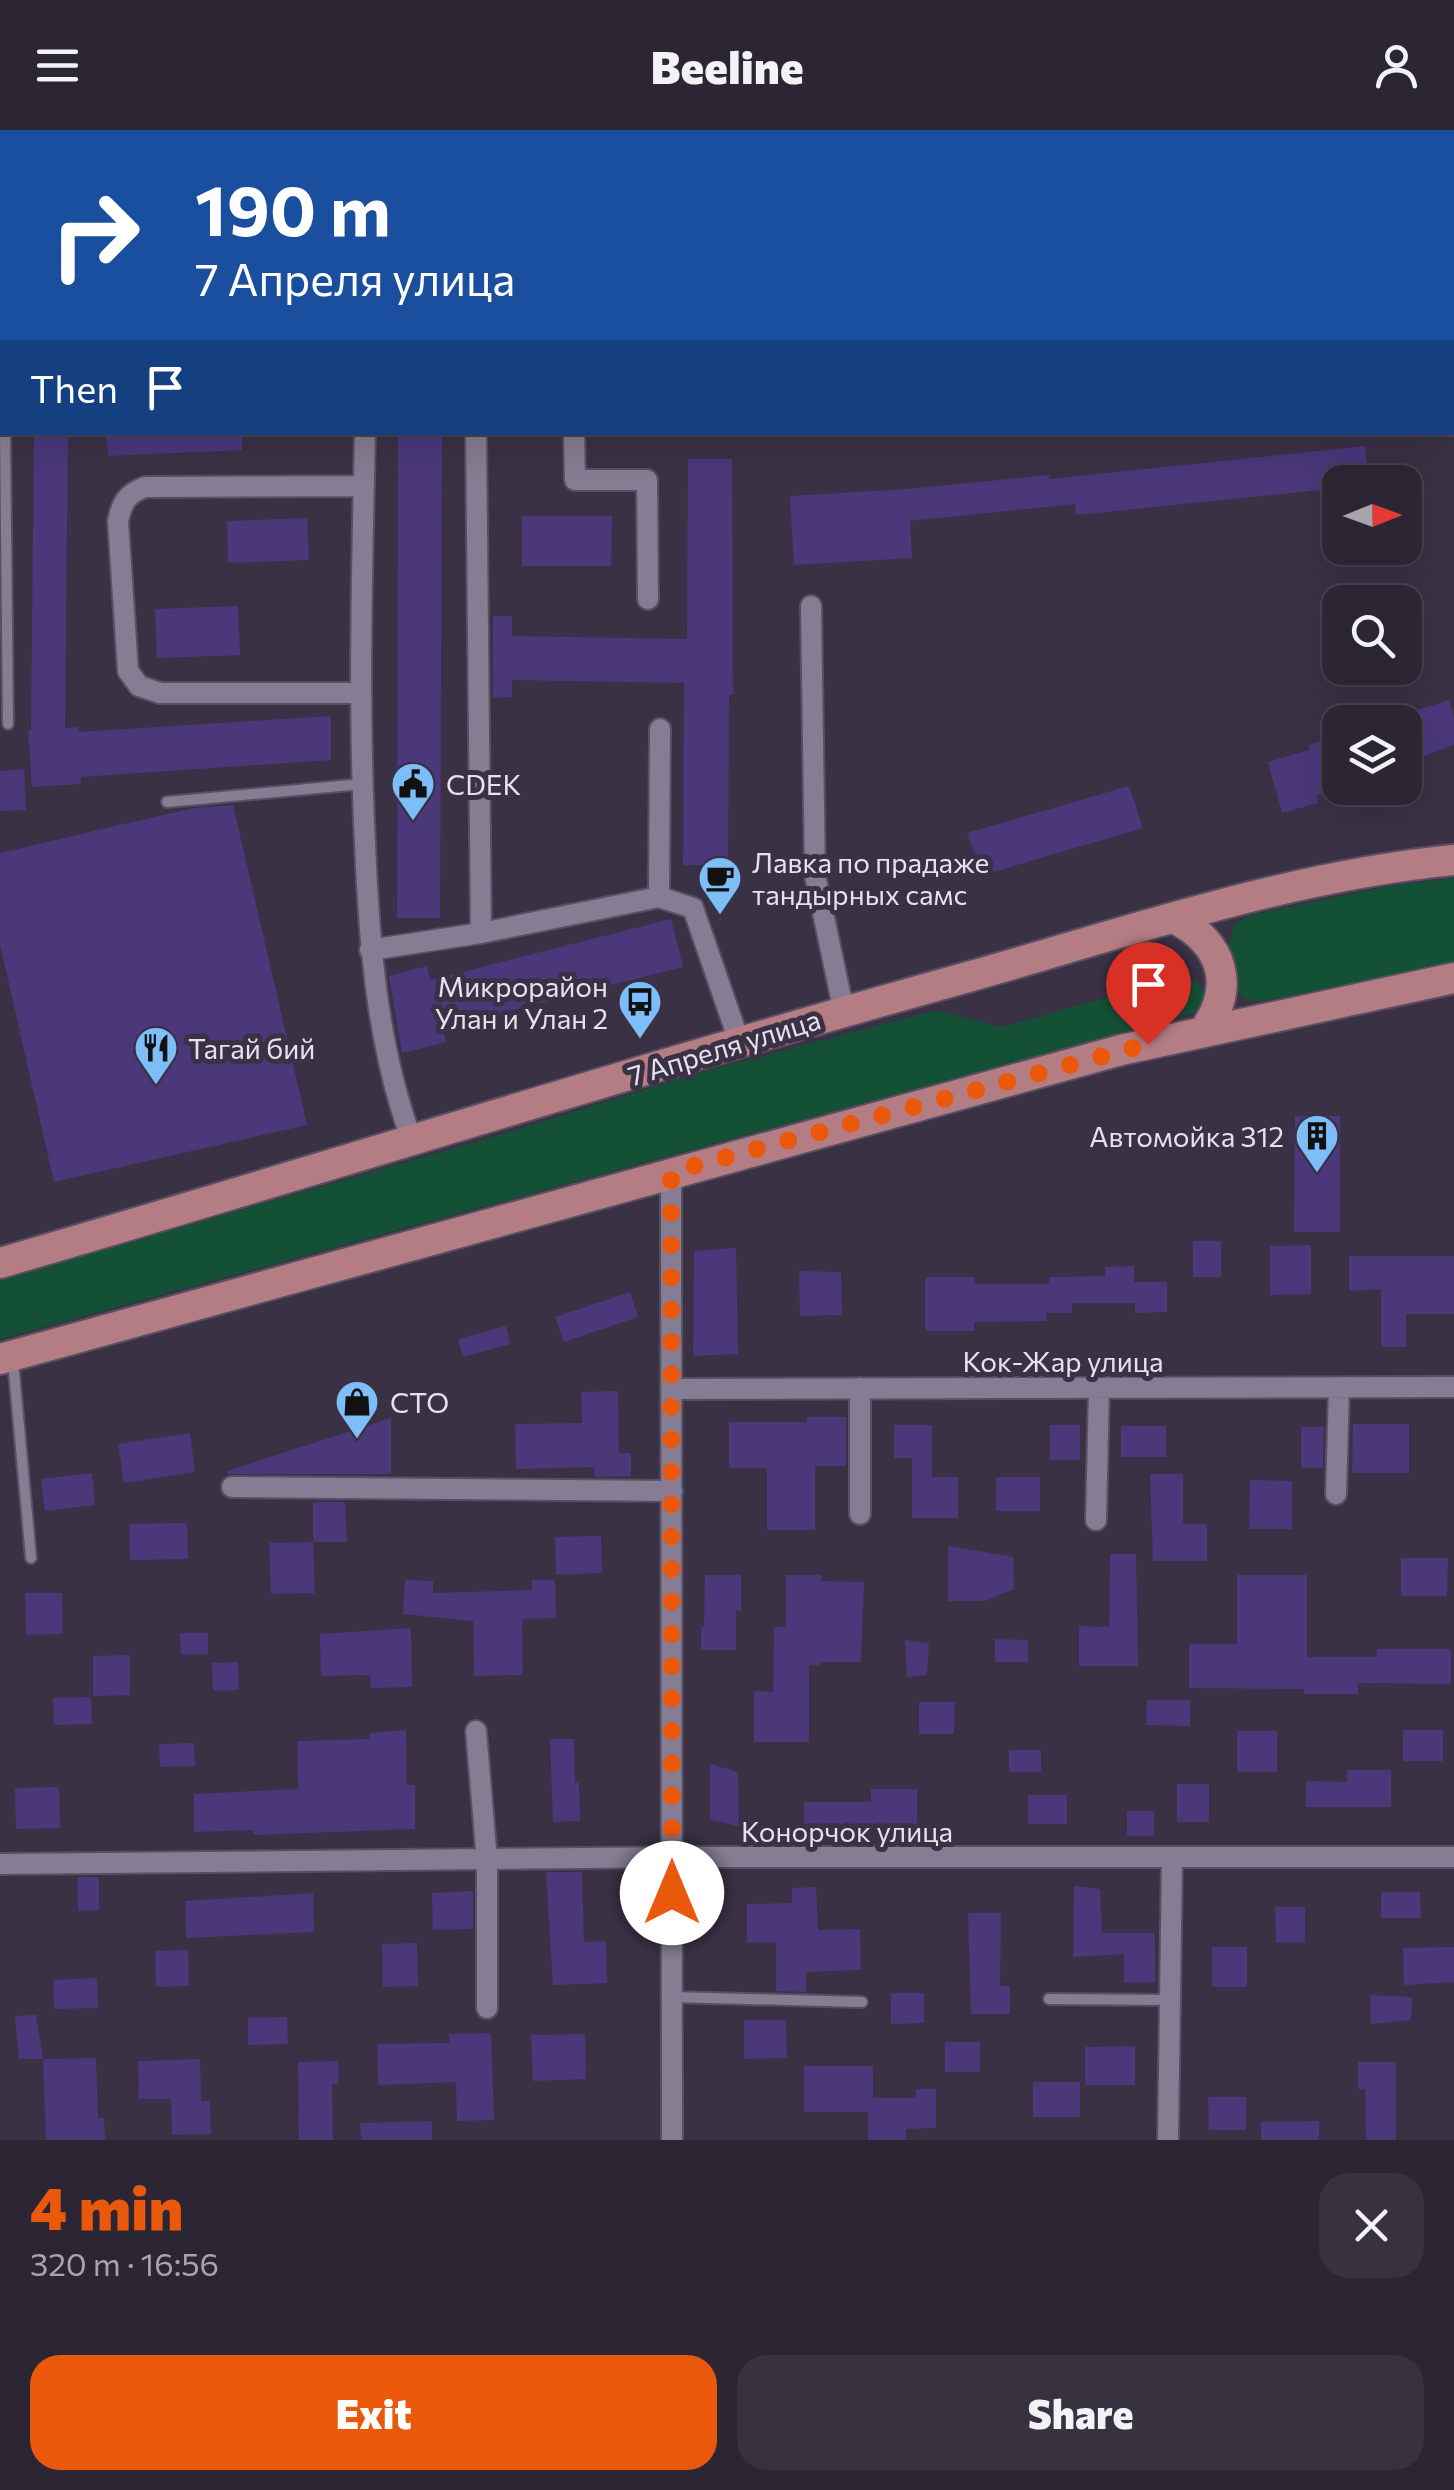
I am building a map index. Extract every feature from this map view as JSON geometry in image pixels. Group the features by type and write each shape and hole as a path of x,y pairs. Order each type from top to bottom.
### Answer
{"main road":[{"name":"7 Апреля улица","path":"0,1262 412,1142 739,1041 1176,919 1338,876 1454,860"},
{"path":"1176,919 1200,932 1220,969 1217,1012 1204,1030"},
{"path":"6,1357 671,1172 1204,1030 1454,978"}],"street":[{"path":"365,435 362,784 370,950 397,1101 412,1142"},
{"path":"476,435 481,933"},
{"path":"574,435 575,480 647,480 648,599"},
{"path":"362,693 160,693 138,686 128,670 118,520 122,503 145,487 364,486"},
{"path":"810,606 815,875 844,1012"},
{"path":"659,896 660,729"},
{"path":"370,950 481,933 659,896 694,908 739,1041"},
{"path":"671,1172 672,2140"},
{"path":"860,1388 860,1514"},
{"path":"1096,1520 1099,1388"},
{"path":"1336,1494 1339,1388"},
{"name":"Кок-Жар улица","path":"672,1389 1454,1388"},
{"path":"232,1486 672,1491"},
{"path":"476,1731 486,1860 488,2008"},
{"name":"Конорчок улица","path":"0,1864 672,1858 1454,1858"},
{"path":"1168,2140 1172,1859"}],"lane":[{"path":"5,435 8,724"},
{"path":"167,802 362,784"},
{"path":"6,1357 31,1558"},
{"path":"672,1997 862,2002"},
{"path":"1049,1999 1170,2000"}],"green space":[{"path":"1454,878 1454,964 1263,1001 1246,1000 1229,982 1228,949 1234,925 1250,915 1390,886"},
{"path":"1175,978 1197,981 1206,996 1196,1012 0,1339 0,1280 510,1132 691,1075 937,1010 1002,1027"}],"building":[{"path":"34,435 68,435 65,728 78,727 78,732 331,716 331,760 81,777 81,784 32,787"},
{"path":"106,435 242,435 242,450 108,456"},
{"path":"398,436 442,436 440,918 397,918"},
{"path":"1365,446 1367,465 1322,465 1322,490 1076,515 1075,504 910,521 912,558 794,565 790,496 1049,475 1049,479"},
{"path":"688,459 732,459 733,694 729,695 728,865 683,865 684,683 512,680 512,697 493,698 493,616 512,616 512,636 687,639"},
{"path":"522,516 612,516 611,566 522,566"},
{"path":"307,518 309,560 228,563 227,521"},
{"path":"238,606 240,655 157,658 155,609"},
{"path":"1449,700 1454,745 1422,757 1422,709"},
{"path":"1322,741 1322,794 1316,796 1318,803 1282,813 1268,762 1309,750 1308,745"},
{"path":"24,769 26,810 0,811 0,771"},
{"path":"1129,786 1143,828 983,875 967,833"},
{"path":"233,805 307,1125 54,1182 0,944 0,853 193,808"},
{"path":"671,919 683,967 442,1028 446,1042 402,1053 389,976 427,966 430,980"},
{"name":"Автомойка 312","path":"1295,1116 1340,1116 1340,1232 1294,1232"},
{"path":"1193,1241 1221,1241 1221,1277 1193,1277"},
{"path":"1311,1245 1311,1294 1270,1295 1270,1246"},
{"path":"736,1248 738,1354 693,1356 694,1251"},
{"path":"1349,1256 1454,1256 1454,1314 1406,1314 1406,1347 1381,1347 1381,1289 1349,1291"},
{"path":"1134,1266 1134,1282 1167,1282 1167,1312 1135,1313 1135,1303 1072,1303 1072,1313 1046,1313 1046,1321 974,1322 974,1331 925,1331 925,1277 974,1277 974,1284 1049,1284 1049,1277 1105,1276 1105,1267"},
{"path":"799,1271 841,1272 842,1315 800,1316"},
{"path":"630,1292 638,1317 564,1342 555,1317"},
{"path":"506,1326 510,1344 463,1357 458,1339"},
{"path":"618,1391 619,1453 631,1453 631,1476 595,1477 594,1467 516,1469 515,1424 582,1423 581,1392"},
{"path":"807,1417 846,1417 846,1466 815,1466 815,1530 767,1530 767,1468 729,1468 729,1422 807,1422"},
{"name":"СТО","path":"391,1418 391,1474 227,1471"},
{"path":"1353,1424 1409,1424 1409,1473 1352,1473"},
{"path":"894,1425 932,1425 932,1477 958,1477 958,1518 912,1518 912,1458 894,1458"},
{"path":"1050,1425 1080,1425 1080,1460 1050,1460"},
{"path":"1121,1426 1166,1426 1166,1457 1121,1457"},
{"path":"1301,1427 1324,1427 1323,1468 1301,1468"},
{"path":"190,1433 195,1472 124,1483 118,1444"},
{"path":"92,1473 95,1505 45,1511 41,1479"},
{"path":"1150,1474 1183,1474 1183,1524 1207,1524 1207,1561 1153,1561"},
{"path":"996,1477 1040,1477 1040,1511 996,1511"},
{"path":"1250,1480 1292,1481 1292,1529 1249,1529"},
{"path":"313,1502 345,1502 347,1542 313,1542"},
{"path":"187,1523 188,1559 130,1560 129,1524"},
{"path":"601,1536 602,1573 556,1575 555,1537"},
{"path":"313,1542 315,1593 271,1594 269,1543"},
{"path":"948,1546 1013,1557 1014,1589 985,1601 948,1601"},
{"path":"1110,1554 1136,1554 1138,1666 1079,1666 1079,1626 1109,1627"},
{"path":"1401,1558 1448,1558 1447,1596 1401,1596"},
{"path":"705,1575 741,1575 736,1650 701,1650"},
{"path":"786,1575 821,1575 821,1581 864,1582 861,1662 809,1665 809,1742 754,1742 754,1691 773,1692 774,1627 786,1627"},
{"path":"1237,1575 1307,1575 1307,1657 1377,1657 1377,1649 1451,1649 1451,1684 1358,1683 1358,1694 1304,1694 1304,1689 1189,1688 1189,1644 1237,1644"},
{"path":"405,1580 433,1581 433,1593 532,1590 532,1580 555,1580 556,1618 522,1619 523,1675 474,1676 473,1621 403,1614"},
{"path":"25,1593 62,1593 63,1634 26,1635"},
{"path":"411,1628 412,1687 371,1688 370,1675 321,1676 320,1634"},
{"path":"180,1633 208,1633 208,1654 181,1655"},
{"path":"995,1639 1028,1640 1028,1662 995,1662"},
{"path":"905,1640 929,1643 927,1675 907,1677"},
{"path":"130,1655 130,1695 93,1696 93,1656"},
{"path":"238,1662 239,1690 213,1691 212,1663"},
{"path":"91,1697 92,1724 54,1725 53,1698"},
{"path":"1147,1700 1190,1700 1190,1726 1146,1725"},
{"path":"919,1702 955,1702 954,1734 919,1734"},
{"path":"406,1730 407,1785 415,1785 415,1829 253,1835 253,1830 194,1832 194,1794 298,1789 297,1741 370,1739 370,1733"},
{"path":"1403,1730 1443,1730 1443,1761 1403,1761"},
{"path":"1237,1731 1277,1731 1277,1772 1237,1772"},
{"path":"550,1739 574,1739 580,1821 553,1822"},
{"path":"194,1743 195,1766 160,1767 159,1744"},
{"path":"1009,1750 1041,1750 1041,1772 1009,1772"},
{"path":"710,1764 738,1772 739,1826 710,1820"},
{"path":"1347,1770 1391,1770 1391,1807 1306,1807 1306,1781 1347,1782"},
{"path":"1177,1784 1209,1784 1209,1822 1177,1822"},
{"path":"59,1787 60,1828 16,1829 15,1788"},
{"path":"871,1789 917,1789 917,1830 804,1828 804,1802 871,1802"},
{"path":"1028,1795 1067,1795 1067,1824 1028,1824"},
{"path":"1127,1811 1154,1811 1154,1836 1127,1836"},
{"path":"546,1872 582,1872 584,1942 606,1941 607,1983 553,1985"},
{"path":"77,1877 99,1877 99,1910 78,1911"},
{"path":"1074,1886 1100,1889 1102,1933 1155,1933 1155,1982 1124,1983 1124,1954 1073,1957"},
{"path":"816,1887 818,1930 860,1929 861,1970 806,1972 806,1992 776,1991 776,1942 747,1943 747,1904 792,1903 792,1888"},
{"path":"473,1891 473,1929 433,1930 432,1893"},
{"path":"1381,1892 1420,1892 1421,1918 1381,1918"},
{"path":"313,1893 314,1932 186,1938 185,1901"},
{"path":"1275,1907 1305,1907 1305,1942 1276,1943"},
{"path":"968,1913 1001,1913 1000,1986 1010,1986 1010,2014 971,2014"},
{"path":"417,1943 418,1986 383,1987 382,1944"},
{"path":"1212,1947 1247,1947 1247,1987 1212,1987"},
{"path":"1454,1947 1454,1982 1404,1985 1403,1948"},
{"path":"188,1950 189,1986 156,1987 155,1951"},
{"path":"97,1978 98,2008 54,2009 53,1980"},
{"path":"891,1993 924,1993 924,2023 891,2024"},
{"path":"1370,1995 1412,1997 1411,2020 1371,2024"},
{"path":"36,2015 43,2059 19,2059 15,2016"},
{"path":"287,2017 288,2044 248,2045 248,2018"},
{"path":"744,2020 786,2020 787,2058 744,2059"},
{"path":"491,2033 494,2120 457,2121 456,2082 378,2085 377,2044 450,2043 449,2034"},
{"path":"585,2034 586,2079 533,2081 531,2035"},
{"path":"945,2042 980,2042 980,2072 945,2072"},
{"path":"1135,2046 1135,2085 1085,2085 1085,2047"},
{"path":"96,2058 98,2118 104,2118 105,2140 46,2140 43,2059"},
{"path":"200,2059 201,2101 210,2101 211,2134 172,2135 171,2099 139,2099 138,2061"},
{"path":"338,2061 339,2084 332,2084 333,2140 299,2140 298,2062"},
{"path":"1358,2062 1396,2062 1396,2140 1366,2140 1365,2089 1358,2089"},
{"path":"804,2066 873,2066 873,2098 916,2098 916,2089 936,2089 936,2128 906,2129 906,2140 868,2140 868,2112 804,2112"},
{"path":"1033,2082 1080,2082 1080,2117 1033,2117"},
{"path":"1208,2097 1246,2097 1246,2130 1209,2130"},
{"path":"432,2121 432,2140 361,2140 360,2123"},
{"path":"1319,2121 1319,2140 1261,2140 1261,2122"}],"place":[{"name":"CDEK","path":"413,822"},
{"name":"Лавка по прадаже тандырных самс","path":"720,916"},
{"name":"Микрорайон Улан и Улан 2","path":"640,1040"},
{"name":"Тагай бий","path":"156,1086"},
{"name":"Автомойка 312","path":"1317,1174"},
{"name":"СТО","path":"357,1440"}],"route":[{"path":"672,1893 671,1172 1148,1044"}]}
